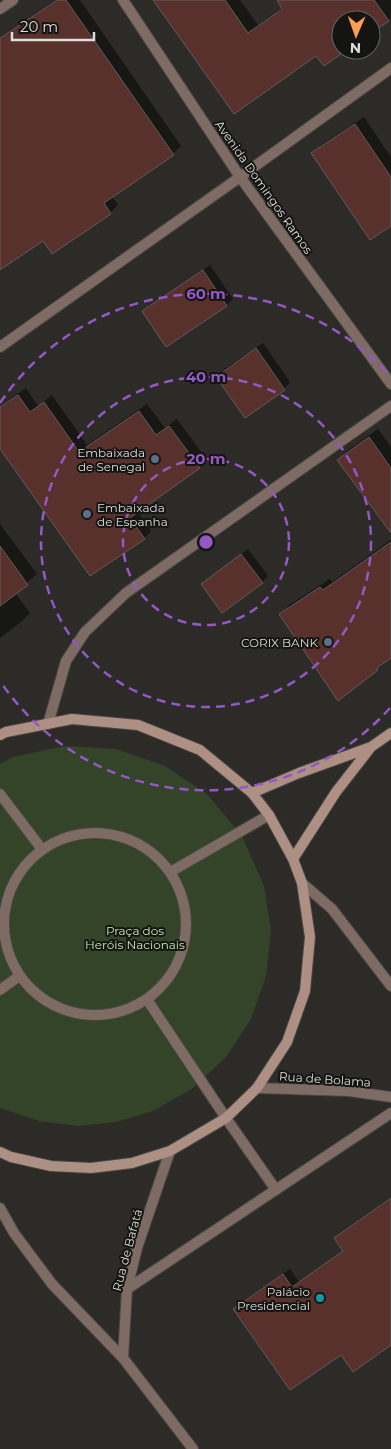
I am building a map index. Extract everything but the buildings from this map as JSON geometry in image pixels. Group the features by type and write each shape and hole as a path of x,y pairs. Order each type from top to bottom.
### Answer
{"main road":[{"path":"0,1152 11,1157 51,1166 92,1168 132,1163 170,1151 226,1118 257,1088 287,1042 305,991 310,937 302,884 293,859 269,815 252,793 200,750 138,725 72,719 2,731"},
{"path":"252,793 299,773 371,747 391,733"},
{"path":"293,859 336,792 371,747"}],"street":[{"path":"0,9 13,0"},
{"name":"Avenida Domingos Ramos","path":"123,0 240,178 391,384"},
{"path":"0,347 240,178 391,68"},
{"path":"48,724 66,661 85,632 126,593 391,406"},
{"path":"0,794 41,848"},
{"path":"172,871 269,815"},
{"path":"87,832 125,838 135,840 172,871 188,917 180,964 148,1001 103,1017 65,1010 55,1008 18,977 1,932 10,885 41,848 87,832"},
{"path":"302,884 332,909 391,986"},
{"path":"0,990 18,977"},
{"path":"148,1001 276,1190"},
{"name":"Rua de Bolama","path":"257,1088 349,1091 391,1097"},
{"path":"127,1289 391,1113"},
{"name":"Rua de Bafatá","path":"123,1358 127,1289 137,1248 170,1151"},
{"path":"0,1208 14,1233 52,1284 123,1358 193,1449"}],"green space":[{"name":"Praça dos Heróis Nacionais","path":"65,746 116,749 165,766 207,794 242,836 264,886 271,930 266,976 251,1019 226,1057 193,1088 153,1111 116,1122 78,1126 39,1121 0,1108 0,764 13,757"}],"place":[{"name":"Embaixada de Senegal","path":"155,459"},
{"name":"Embaixada de Espanha","path":"87,514"},
{"name":"CORIX BANK","path":"328,642"},
{"name":"Palácio Presidencial","path":"320,1298"}]}
